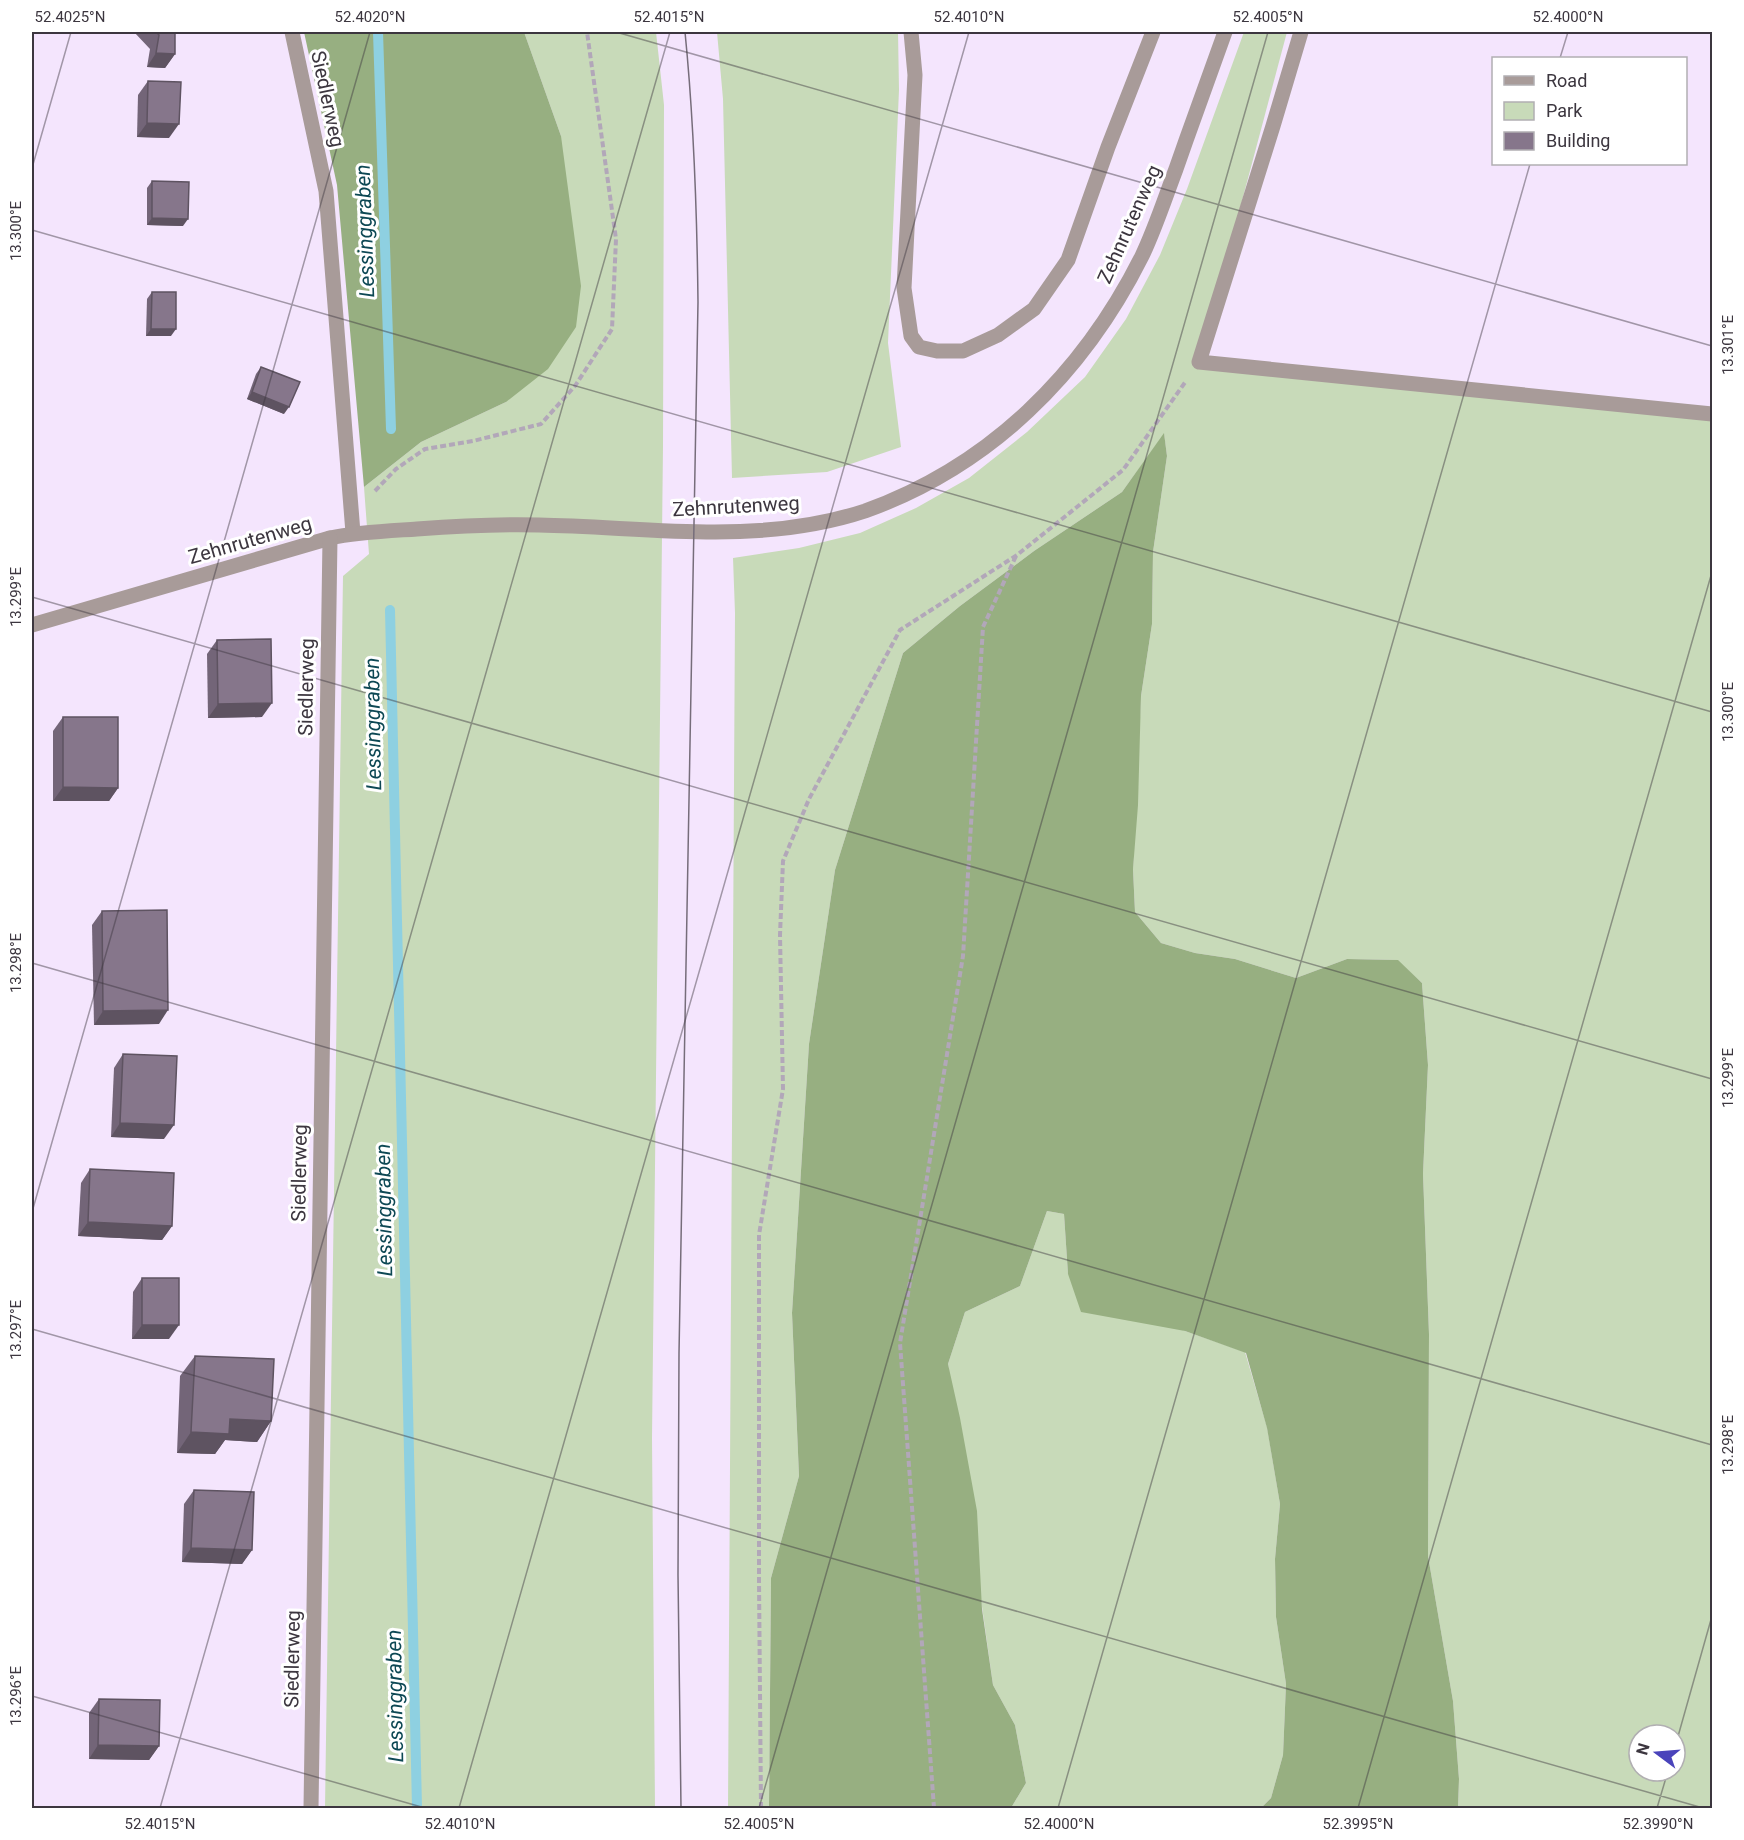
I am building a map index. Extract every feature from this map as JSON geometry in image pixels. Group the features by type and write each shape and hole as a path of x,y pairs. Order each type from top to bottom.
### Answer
{"street":[{"name":"Siedlerweg","path":"292,32 326,191 353,533"},
{"name":"Zehnrutenweg","path":"911,32 915,75 904,288 911,336 919,347 937,351 963,351 998,335 1034,309 1068,260 1108,147 1153,32"},
{"name":"Zehnrutenweg","path":"32,625 353,533 437,527 538,525 671,531 759,531 803,526 864,511 921,486 973,456 1031,410 1074,364 1111,313 1143,254 1225,32"},
{"path":"1301,32 1199,362 1713,414"},
{"name":"Siedlerweg","path":"310,1809 330,538"}],"path":[{"path":"353,533 368,498 396,469 425,449 473,441 541,424 574,386 612,329 616,239 587,32"},
{"path":"761,1809 759,1235 783,1089 780,935 783,861 809,799 900,630 1017,555 1123,470 1199,362"},
{"path":"934,1809 900,1343 963,956 983,627 1017,555"}],"green space":[{"path":"304,32 524,32 561,136 581,286 576,327 548,369 506,402 421,442 364,487 337,185"},
{"path":"524,32 656,32 664,105 663,446 652,1438 655,1808 325,1808 343,576 369,554 364,487 421,442 506,402 561,136"},
{"path":"717,32 898,32 899,90 888,343 901,447 827,472 732,478 723,99"},
{"path":"1244,32 1287,32 1199,362 1712,412 1712,1808 1458,1808 1459,1779 1453,1701 1428,1556 1429,1334 1423,1174 1428,1065 1422,983 1397,960 1347,959 1296,978 1235,959 1195,953 1161,943 1135,912 1133,869 1141,696 1152,624 1153,552 1167,456 1164,434 1122,492 1034,551 960,606 903,653 835,870 809,1044 792,1313 799,1476 771,1578 769,1808 728,1808 735,613 733,558 799,548 860,533 916,508 969,478 1027,432 1085,377 1126,319 1160,255 1187,189"},
{"path":"1164,433 1167,456 1153,552 1152,624 1141,696 1138,805 1133,869 1135,912 1161,943 1195,953 1235,959 1296,978 1347,959 1398,960 1422,983 1428,1065 1423,1174 1429,1334 1428,1556 1453,1701 1459,1779 1458,1808 1261,1808 1271,1798 1283,1755 1286,1684 1276,1617 1275,1559 1280,1504 1267,1428 1246,1353 1185,1331 1081,1312 1068,1274 1064,1214 1047,1211 1020,1286 965,1312 948,1364 977,1511 982,1609 993,1685 1015,1725 1026,1783 1011,1808 769,1808 771,1578 799,1476 792,1313 809,1044 835,870 903,653 960,606 1034,551 1122,492"},
{"path":"1047,1211 1064,1214 1068,1274 1185,1331 1245,1352 1267,1427 1280,1504 1275,1559 1276,1617 1286,1684 1283,1755 1271,1798 1261,1808 1011,1808 1026,1783 1015,1725 993,1685 948,1364 965,1312 1020,1286"}],"building":[{"path":"156,32 175,32 175,54 156,53 159,35"},
{"path":"148,81 181,82 179,124 147,123"},
{"path":"152,181 189,182 188,219 152,218"},
{"path":"152,292 176,292 176,329 151,329"},
{"path":"261,367 300,382 289,407 252,392"},
{"path":"271,639 272,703 218,704 217,640"},
{"path":"63,717 118,717 118,788 63,787"},
{"path":"167,910 168,1010 103,1011 102,911"},
{"path":"123,1054 177,1056 174,1125 120,1123"},
{"path":"90,1169 174,1173 172,1226 88,1222"},
{"path":"142,1278 179,1278 179,1325 142,1325"},
{"path":"195,1356 274,1359 271,1421 230,1419 229,1434 191,1432"},
{"path":"194,1490 254,1492 252,1550 191,1548"},
{"path":"99,1699 160,1700 159,1746 98,1745"}],"waterway":[{"name":"Lessinggraben","path":"378,32 391,429"},
{"name":"Lessinggraben","path":"390,610 417,1808"}],"tram line":[{"path":"681,1808 678,1575 679,1353 698,302 691,99 685,32"}]}
